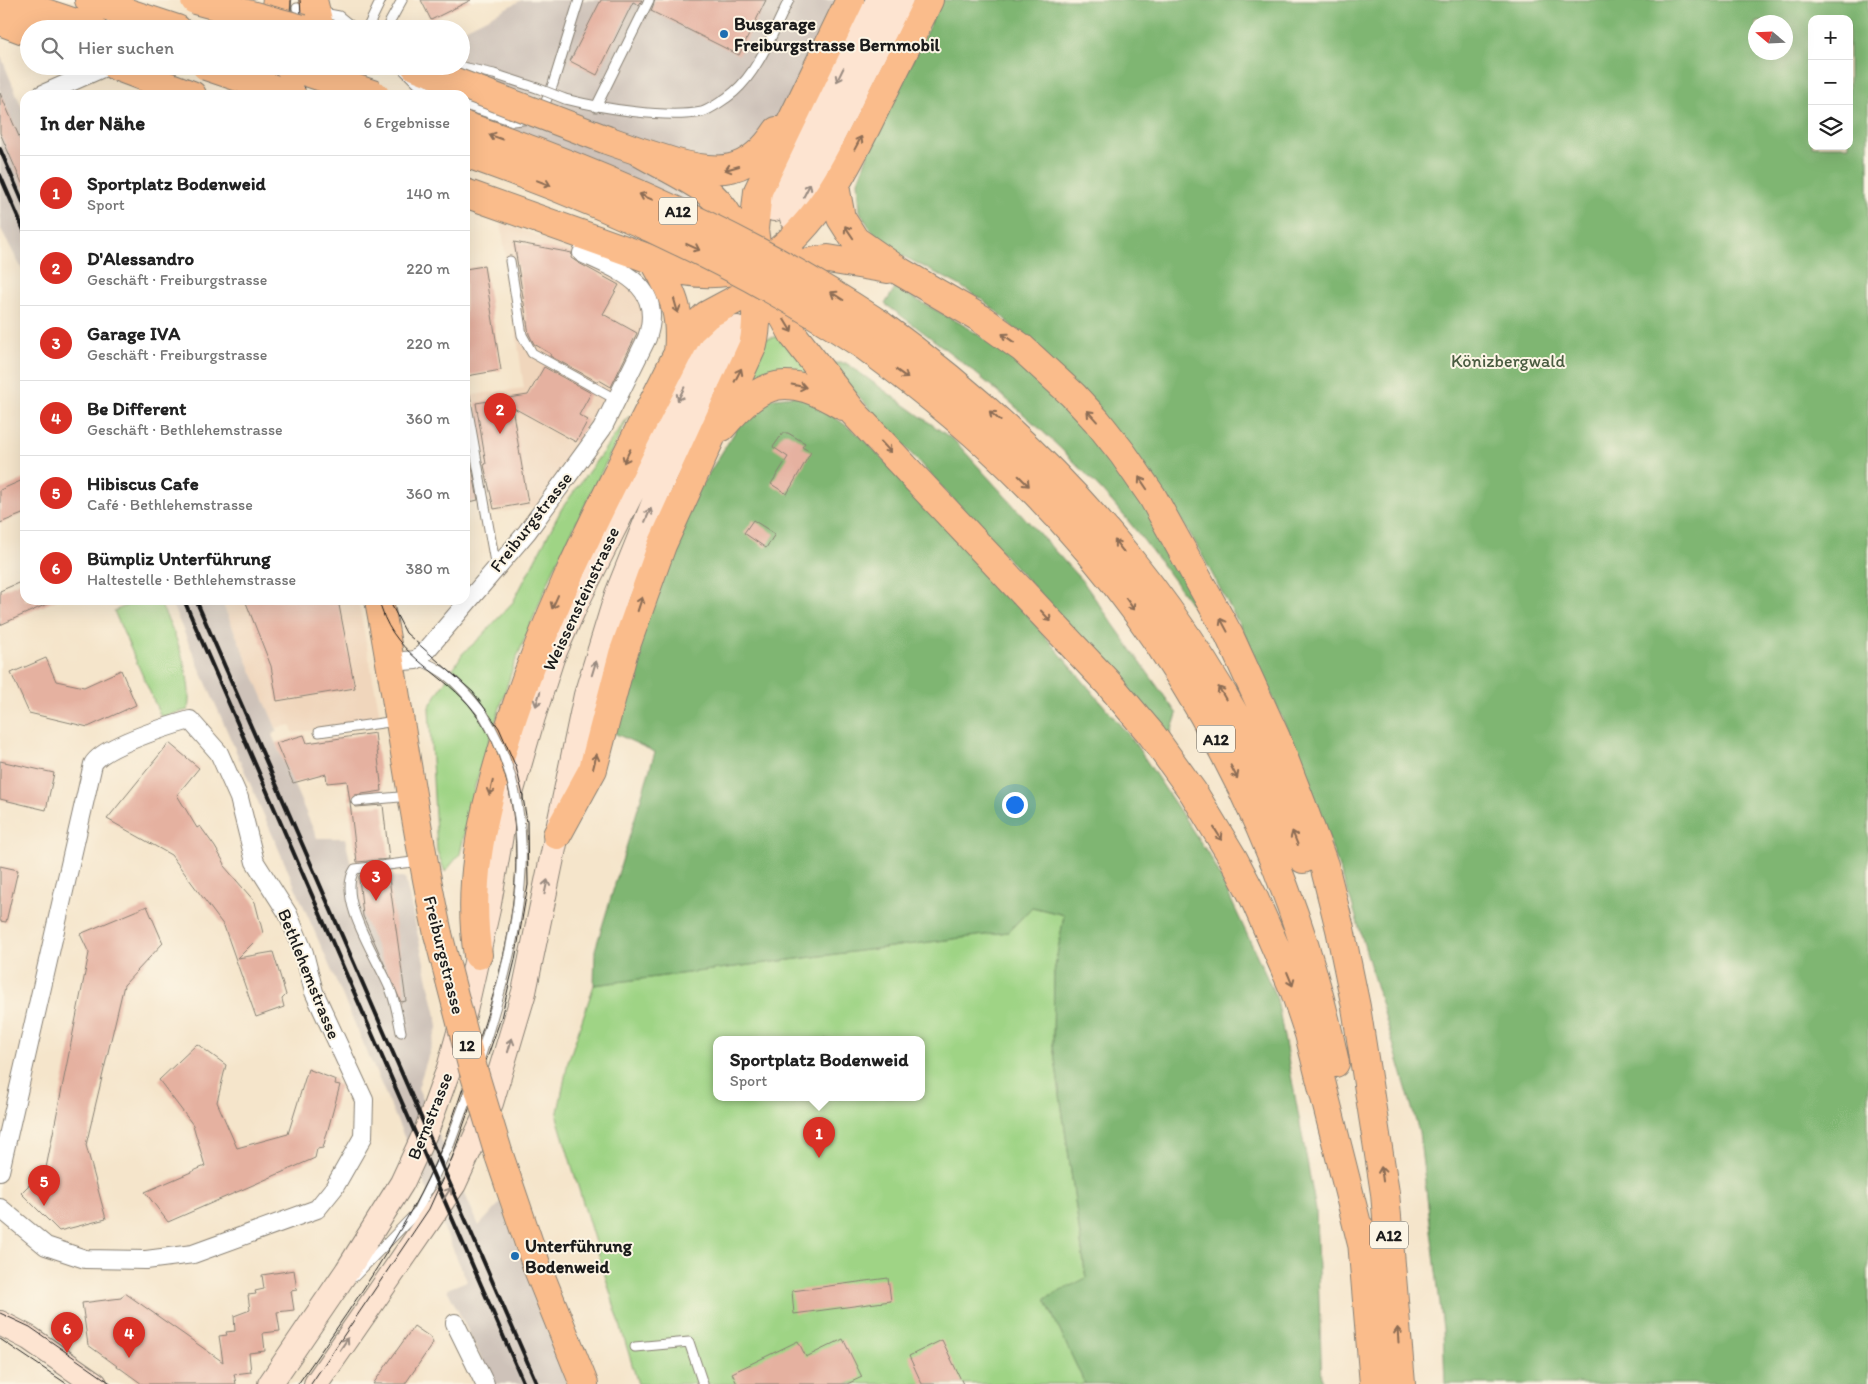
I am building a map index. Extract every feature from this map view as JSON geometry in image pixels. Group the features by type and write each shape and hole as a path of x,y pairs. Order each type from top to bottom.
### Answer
{"main road":[{"path":"7,0 66,20"},
{"path":"89,0 150,20"},
{"path":"195,0 303,13"},
{"path":"316,1384 454,1184 491,1103 524,992 557,835 594,769 623,654 644,590 705,446 753,345 757,329 758,275 754,229 757,196 850,0"},
{"path":"878,0 783,213 901,0"},
{"path":"478,955 473,925 475,881 481,830 513,712 536,648 559,594 690,331 707,315 758,275 771,257 802,229 835,186 929,0"},
{"path":"289,20 303,13"},
{"path":"0,21 20,29"},
{"path":"139,75 179,90"},
{"path":"260,75 347,90"},
{"path":"272,75 272,90"},
{"path":"325,75 326,90"},
{"path":"437,75 639,152 703,170 732,169 756,156 802,98"},
{"name":"A12","path":"470,128 617,184 712,227 806,278 878,323 964,388 1043,460 1074,493 1147,581 1214,678 1271,785 1312,883 1343,978 1368,1086 1387,1211 1401,1384"},
{"path":"639,152 706,190 721,205 737,230 758,275 794,336 853,412 1109,684 1157,742 1193,792 1233,858 1274,940 1295,992 1312,1043 1363,1248"},
{"name":"A12","path":"470,156 607,208 702,251 794,301 862,345 949,411 1026,482 1096,560 1153,637 1219,744 1270,851 1286,892 1318,990 1330,1039 1350,1142 1363,1248 1374,1384"},
{"path":"835,186 841,218 849,233 864,248 980,318 1046,369 1073,395 1123,454 1152,496 1230,635 1293,780 1324,865 1356,1007 1368,1086"},
{"path":"470,195 655,262 696,273 758,275 828,259 901,272"},
{"path":"655,262 677,308 680,321 678,353"},
{"name":"Weissensteinstrasse","path":"478,955 504,818 552,658 576,604 728,324 617,594 586,695 557,835"},
{"path":"705,446 746,400 761,391 778,385 794,384 810,388 853,412"},
{"name":"Freiburgstrasse","path":"380,605 403,661 401,720 422,861 438,934 473,1069 499,1155 537,1268 584,1384"},
{"name":"Bernstrasse","path":"288,1384 409,1188 433,1135 456,1074 472,1017 478,955"},
{"name":"Bernstrasse","path":"270,1384 347,1271 402,1183 427,1129 449,1068 478,955"},
{"path":"0,1323 20,1332 95,1384"}],"street":[{"path":"52,90 86,75"},
{"name":"Freiburgstrasse","path":"470,594 496,568 527,532 602,430 647,338 650,325 650,308 642,288 633,278 582,252"},
{"name":"Freiburgstrasse","path":"403,661 459,605"},
{"name":"Bethlehemstrasse","path":"0,1172 93,764 104,752 164,727 190,720 220,753 239,798 255,862 288,914 304,953 314,992 364,1100 363,1137 334,1188 317,1209 193,1254 146,1260 85,1259 46,1246 0,1208"},
{"path":"455,1323 483,1383"}],"lane":[{"path":"371,20 381,0"},
{"path":"391,20 402,0"},
{"path":"470,107 513,121 529,120 542,111 553,84 579,0"},
{"path":"596,107 649,0"},
{"path":"470,69 494,74 565,99 596,107 666,113 703,112 735,91 758,63 789,0"},
{"path":"303,13 339,16 344,20"},
{"path":"409,75 426,90"},
{"path":"510,261 522,335 532,353 617,400"},
{"path":"470,423 496,568"},
{"path":"379,1291 450,1143 493,1018 514,928 523,854 516,792 506,760 483,714 463,690 446,675 426,662 403,661"},
{"path":"319,732 401,720"},
{"path":"356,801 411,796"},
{"path":"401,1032 390,990 353,908 351,875 355,869 422,861"},
{"path":"314,1319 417,1212"},
{"path":"635,1347 689,1342 703,1384"}],"shaded area":[{"path":"522,0 842,0 801,87 761,145 691,205 470,124 470,90 446,90 451,75 470,75 470,26"},
{"path":"0,54 20,103 20,265 0,227"},
{"path":"501,222 562,245 628,282 640,300 644,333 597,424 535,507 490,514 473,395 524,388"},
{"path":"172,605 223,605 277,730 272,735 317,838 345,838 351,865 355,865 357,880 391,876 405,878 438,1025 418,1088 479,1226 501,1202 567,1384 494,1384 447,1289 467,1281"},
{"path":"223,605 359,605 381,721 293,733 291,725 276,728"}],"green space":[{"name":"Könizbergwald","path":"942,0 1868,0 1868,1384 1445,1384 1443,1329 1419,1132 1353,907 1303,767 1247,639 1196,544 1165,494 1005,319 984,301 957,284 895,252 871,230 860,212 858,181 874,138"},
{"path":"895,288 960,323 1008,354 1064,401 1145,501 1212,632 1151,550 1113,503 1087,475 1005,397 946,349 885,304"},
{"path":"781,336 813,376 747,389 765,339"},
{"path":"828,363 846,363 955,441 1084,583 1177,714 1170,736"},
{"path":"804,395 862,437 1023,610 1132,739 1213,861 1277,999 1316,1210 1322,1384 1085,1384 1045,1299 1086,1278 1053,1045 1054,973 1064,915 1032,907 1008,932 594,985 595,950 655,752 614,733 648,616 697,492 755,400"},
{"path":"629,416 555,566 513,667 475,786 460,854 445,872 437,851 429,707 463,653 479,639 513,602 562,508"},
{"path":"128,605 160,605 176,639 185,668 189,697 188,710 161,717 114,611"},
{"path":"1032,907 1064,915 1054,973 1053,1045 1086,1279 1045,1299 1085,1384 638,1384 557,1117 568,1062 594,985 1008,932"}],"building":[{"path":"421,0 471,0 431,20"},
{"path":"601,0 642,0 639,5 633,2 597,75 570,61"},
{"name":"Busgarage Freiburgstrasse Bernmobil","path":"655,0 766,0 739,55 651,11"},
{"path":"0,93 20,139 20,179 0,133"},
{"path":"514,242 572,253 571,258 619,285 603,314 637,333 611,387 550,356 551,354 534,344 529,334"},
{"path":"484,266 501,370 470,375 470,268"},
{"path":"544,367 591,393 579,415 588,420 576,442 512,407 528,503 494,509 484,465 486,464 476,403 528,395"},
{"path":"783,433 788,433 805,443 802,447 811,452 787,494 771,484 788,457 773,447"},
{"path":"470,467 472,467 478,500 470,502"},
{"path":"20,481 20,515 0,523 0,490"},
{"path":"753,520 775,534 766,548 744,533"},
{"path":"20,582 20,605 45,605 0,625 0,591"},
{"path":"247,605 339,605 355,688 277,701 271,666"},
{"path":"46,658 56,681 84,687 121,670 136,705 88,727 29,713 11,673"},
{"path":"375,733 382,791 355,795 350,802 347,781 327,783 326,774 293,783 276,743 304,735 307,743"},
{"path":"169,743 199,768 177,795 197,828 200,826 215,847 225,864 224,866 255,902 263,933 238,958 273,952 286,995 282,999 284,1007 256,1017 224,926 171,855 107,819"},
{"path":"0,761 54,773 46,810 0,799"},
{"path":"350,802 356,807 383,805 389,859 357,862"},
{"path":"0,866 18,870 6,922 0,921"},
{"path":"388,871 406,1001 401,1002 363,916 359,877 360,875"},
{"path":"147,906 163,943 124,985 86,1145 106,1219 59,1231 21,1193 46,1168 89,953 80,934"},
{"path":"197,1044 226,1065 217,1102 237,1148 288,1134 308,1069 336,1080 335,1084 340,1085 323,1148 317,1149 315,1158 168,1222 145,1192 205,1166 193,1125 159,1080"},
{"path":"294,1270 297,1290 291,1291 294,1310 277,1312 280,1331 263,1333 265,1351 249,1353 251,1372 234,1374 236,1384 142,1384 88,1345 82,1303 121,1298 125,1293 223,1362 219,1336 227,1335 226,1332 235,1331 234,1316 250,1310 248,1295 256,1294 255,1291 264,1289 262,1275"},
{"path":"888,1278 891,1301 794,1314 792,1291"},
{"path":"414,1326 430,1337 433,1343 405,1384 373,1384"},
{"path":"843,1339 862,1377 847,1384 737,1384 732,1373 798,1341 806,1357"},
{"path":"942,1340 963,1384 922,1384 909,1356"}],"tram line":[{"path":"291,0 291,20"},
{"path":"300,0 301,20"},
{"path":"293,75 294,90"},
{"path":"304,75 305,90"},
{"path":"298,1384 377,1267 406,1219 435,1164 482,1032 504,954 511,914 515,874 515,834 510,794 498,755 485,729 469,705 404,647 393,633 381,605"},
{"path":"311,1384 429,1209 452,1158 501,1018 515,960 528,885 527,822 522,791 516,767 499,728 473,692 406,633 392,605"},
{"path":"0,1313 30,1327 112,1384"},
{"path":"0,1339 67,1384"}],"railway":[{"path":"0,149 20,195"},
{"path":"0,175 20,221"},
{"path":"186,605 524,1384"},
{"path":"198,605 537,1384"}],"place":[{"name":"Busgarage Freiburgstrasse Bernmobil","path":"724,34"},
{"name":"D'Alessandro","path":"500,434"},
{"name":"Garage IVA","path":"376,901"},
{"name":"Sportplatz Bodenweid","path":"819,1158"},
{"name":"Hibiscus Cafe","path":"44,1206"},
{"name":"Unterführung Bodenweid","path":"515,1256"},
{"name":"Bümpliz Unterführung","path":"67,1353"},
{"name":"Be Different","path":"129,1358"}]}
